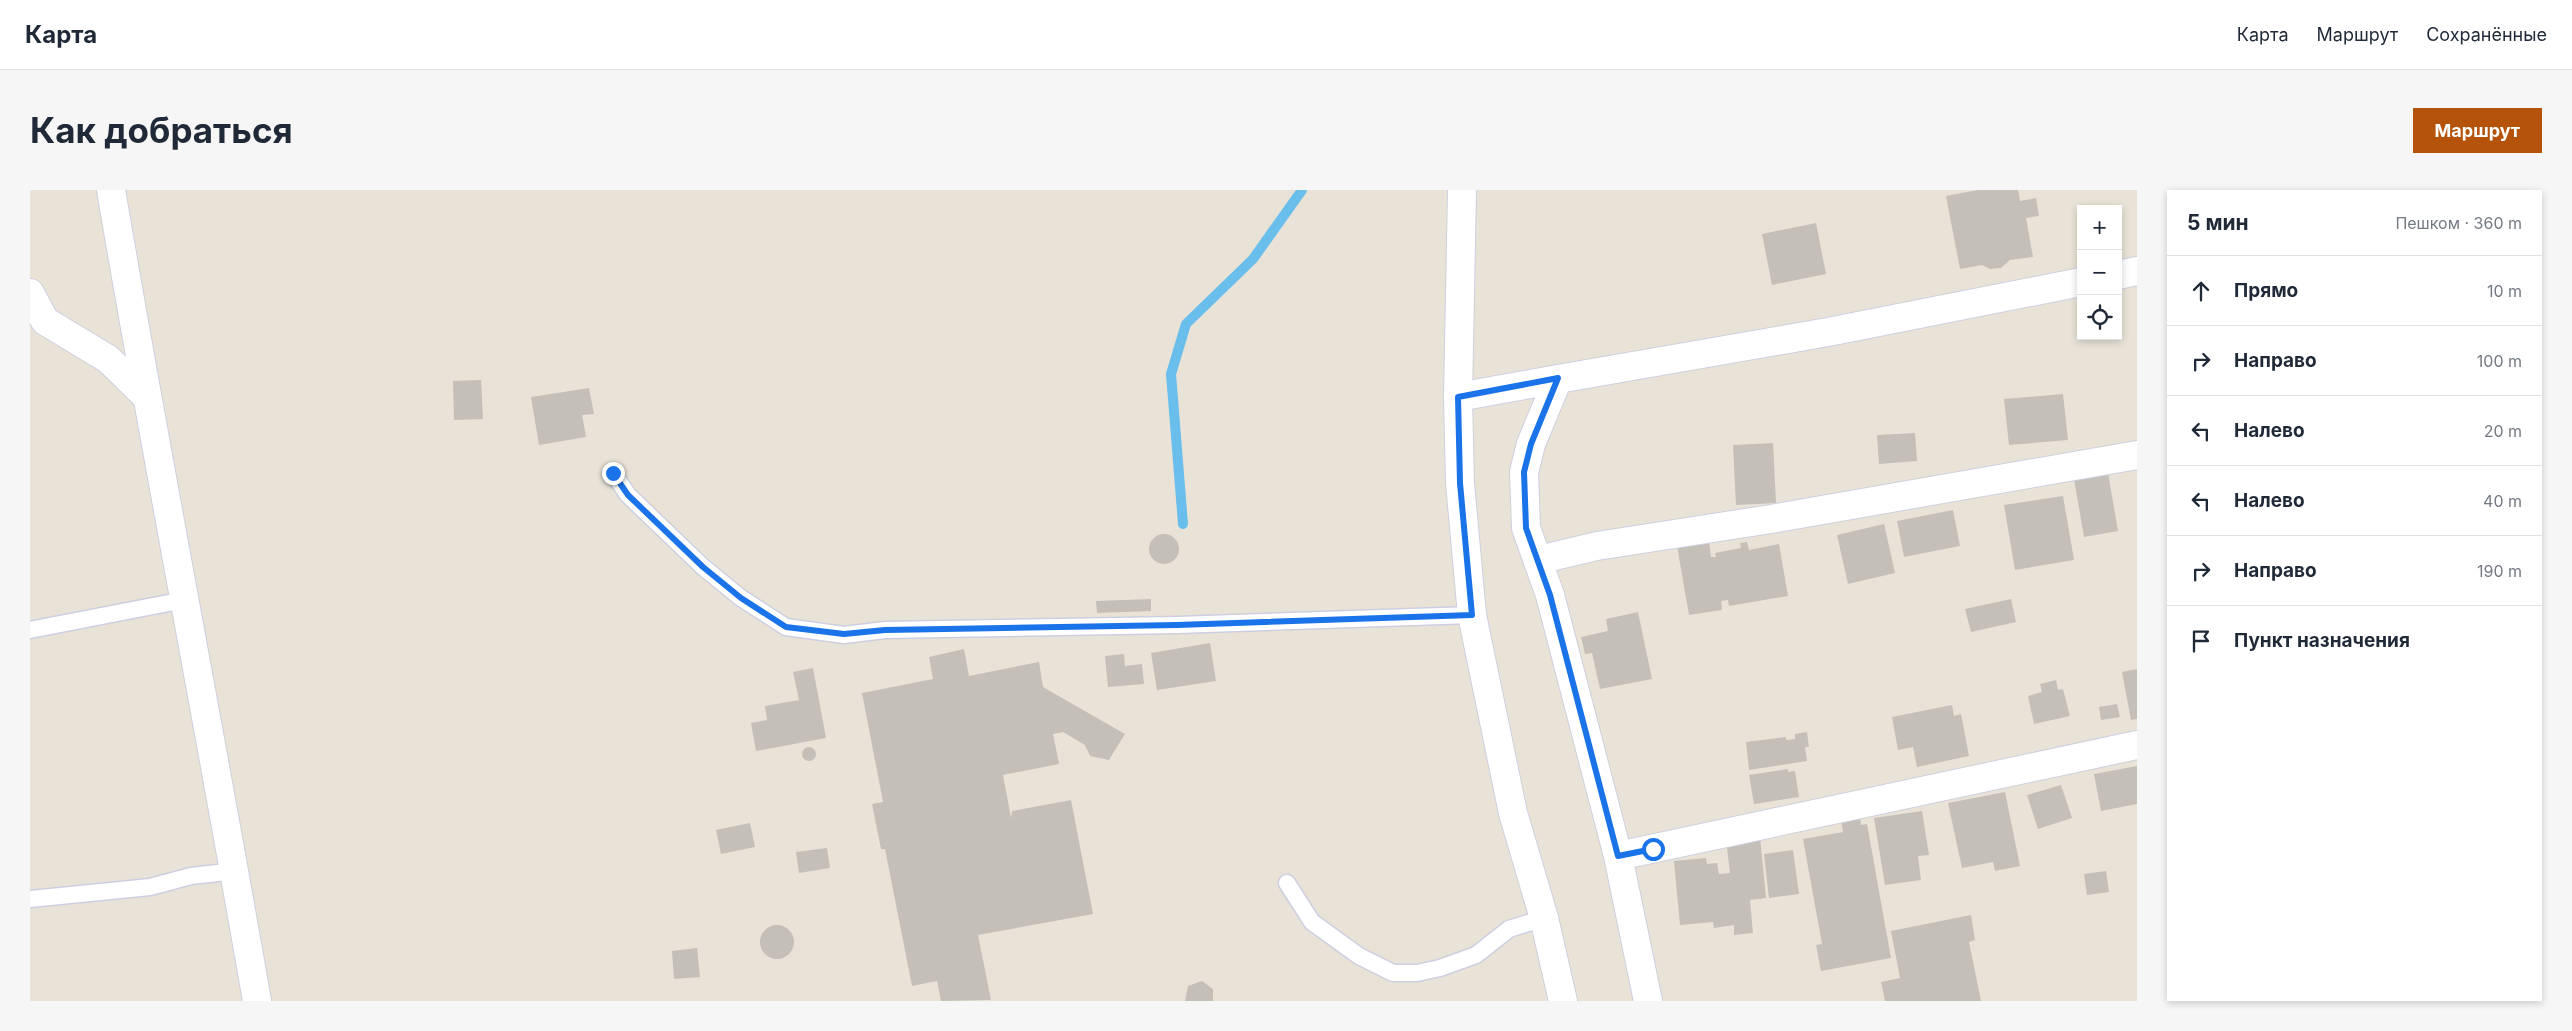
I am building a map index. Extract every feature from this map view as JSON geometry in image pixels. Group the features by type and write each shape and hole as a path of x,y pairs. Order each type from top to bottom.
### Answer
{"street":[{"path":"111,190 257,1001"},
{"path":"1462,190 1458,397 1460,483 1472,615 1513,813 1544,918 1563,1001"},
{"path":"2122,274 2137,271"},
{"path":"1458,397 1828,332 2077,283"},
{"path":"30,293 38,317 108,359 147,397"},
{"path":"1558,378 1531,444 1524,472 1526,528 1550,595 1618,856 1648,1001"},
{"path":"1538,560 1597,546 1771,519 2137,455"},
{"path":"1618,856 2137,745"}],"lane":[{"path":"613,473 628,495 703,567 741,598 786,627 844,634 885,630 1158,626 1472,615"},
{"path":"30,630 184,600"},
{"path":"30,899 150,887 191,876 235,871"},
{"path":"1287,883 1312,922 1359,956 1393,973 1417,973 1449,964 1476,954 1509,929 1544,918"}],"building":[{"path":"1978,190 2018,190 2020,201 2036,198 2039,216 2026,218 2033,257 2010,260 2001,268 1990,269 1982,265 1960,269 1946,196"},
{"path":"1816,223 1826,274 1772,285 1762,234"},
{"path":"481,380 483,419 454,420 453,381"},
{"path":"589,388 594,414 582,415 586,437 539,445 531,397"},
{"path":"2063,394 2068,440 2009,445 2004,399"},
{"path":"1915,433 1917,461 1879,464 1877,435"},
{"path":"1773,443 1776,503 1736,505 1733,445"},
{"path":"2108,473 2118,531 2084,537 2074,479"},
{"path":"2063,496 2074,560 2015,570 2004,505"},
{"path":"1953,510 1960,546 1904,557 1897,521"},
{"path":"1884,524 1895,573 1848,584 1837,535"},
{"path":"1164,534 1174,539 1179,549 1174,559 1164,564 1154,559 1149,549 1154,539"},
{"path":"1709,541 1711,557 1716,557 1715,553 1741,548 1740,543 1747,542 1749,550 1779,544 1788,596 1729,606 1728,600 1721,601 1722,610 1689,615 1677,546"},
{"path":"1151,599 1151,611 1097,613 1096,601"},
{"path":"2011,599 2016,622 1971,632 1965,609"},
{"path":"1638,612 1652,679 1600,689 1592,653 1585,654 1581,637 1608,631 1606,619"},
{"path":"1210,643 1216,681 1157,690 1151,653"},
{"path":"964,649 969,676 1039,662 1043,687 1125,734 1109,760 1090,756 1085,745 1063,732 1053,734 1059,764 1003,775 1011,818 1012,811 1071,800 1093,914 978,935 991,1000 941,1001 937,981 912,986 885,849 881,849 872,804 883,802 862,693 933,679 929,657"},
{"path":"1124,654 1125,666 1142,664 1144,684 1108,687 1105,656"},
{"path":"813,668 826,738 756,751 751,723 767,720 765,706 799,700 793,672"},
{"path":"2137,669 2137,719 2131,720 2122,672"},
{"path":"2056,680 2058,690 2063,689 2070,716 2034,724 2028,696 2042,692 2040,684"},
{"path":"2117,704 2120,717 2101,720 2099,707"},
{"path":"1952,705 1954,716 1961,714 1969,756 1917,767 1913,747 1898,750 1892,717"},
{"path":"1807,732 1809,747 1805,747 1807,761 1749,770 1746,742 1786,737 1786,740 1795,739 1795,734"},
{"path":"809,747 814,749 816,754 814,759 809,761 804,759 802,754 804,749"},
{"path":"2137,766 2137,804 2101,811 2094,774"},
{"path":"1788,769 1788,772 1795,771 1799,797 1754,804 1749,775"},
{"path":"2061,785 2072,818 2038,829 2027,795"},
{"path":"2005,792 2020,866 1995,871 1993,862 1962,868 1948,803"},
{"path":"1922,811 1929,855 1918,856 1921,880 1885,885 1874,818"},
{"path":"1860,817 1861,825 1867,824 1891,958 1821,971 1816,945 1822,944 1803,839 1843,832 1841,820"},
{"path":"750,823 755,847 721,854 716,830"},
{"path":"1760,837 1766,898 1750,900 1753,933 1734,935 1734,925 1714,928 1713,922 1680,925 1674,861 1706,858 1707,864 1717,863 1719,874 1730,873 1726,840"},
{"path":"827,848 830,868 799,873 796,852"},
{"path":"1793,850 1799,894 1769,898 1764,854"},
{"path":"2106,871 2109,892 2087,895 2084,874"},
{"path":"1971,915 1975,940 1969,942 1981,1001 1885,1001 1881,982 1900,978 1891,931"},
{"path":"777,925 784,926 789,930 793,935 793,949 789,954 784,958 777,959 770,958 765,954 761,949 760,942 761,935 765,930 770,926"},
{"path":"697,948 700,977 674,979 672,951"},
{"path":"1202,981 1213,989 1213,1001 1185,1001 1188,986"}],"waterway":[{"path":"1183,524 1171,374 1186,324 1253,259 1302,190"}],"route":[{"path":"613,473 628,495 703,567 741,598 786,627 844,634 885,630 1177,625 1472,615 1460,483 1458,397 1558,378 1531,444 1524,472 1526,528 1550,595 1618,856 1653,849"}]}
